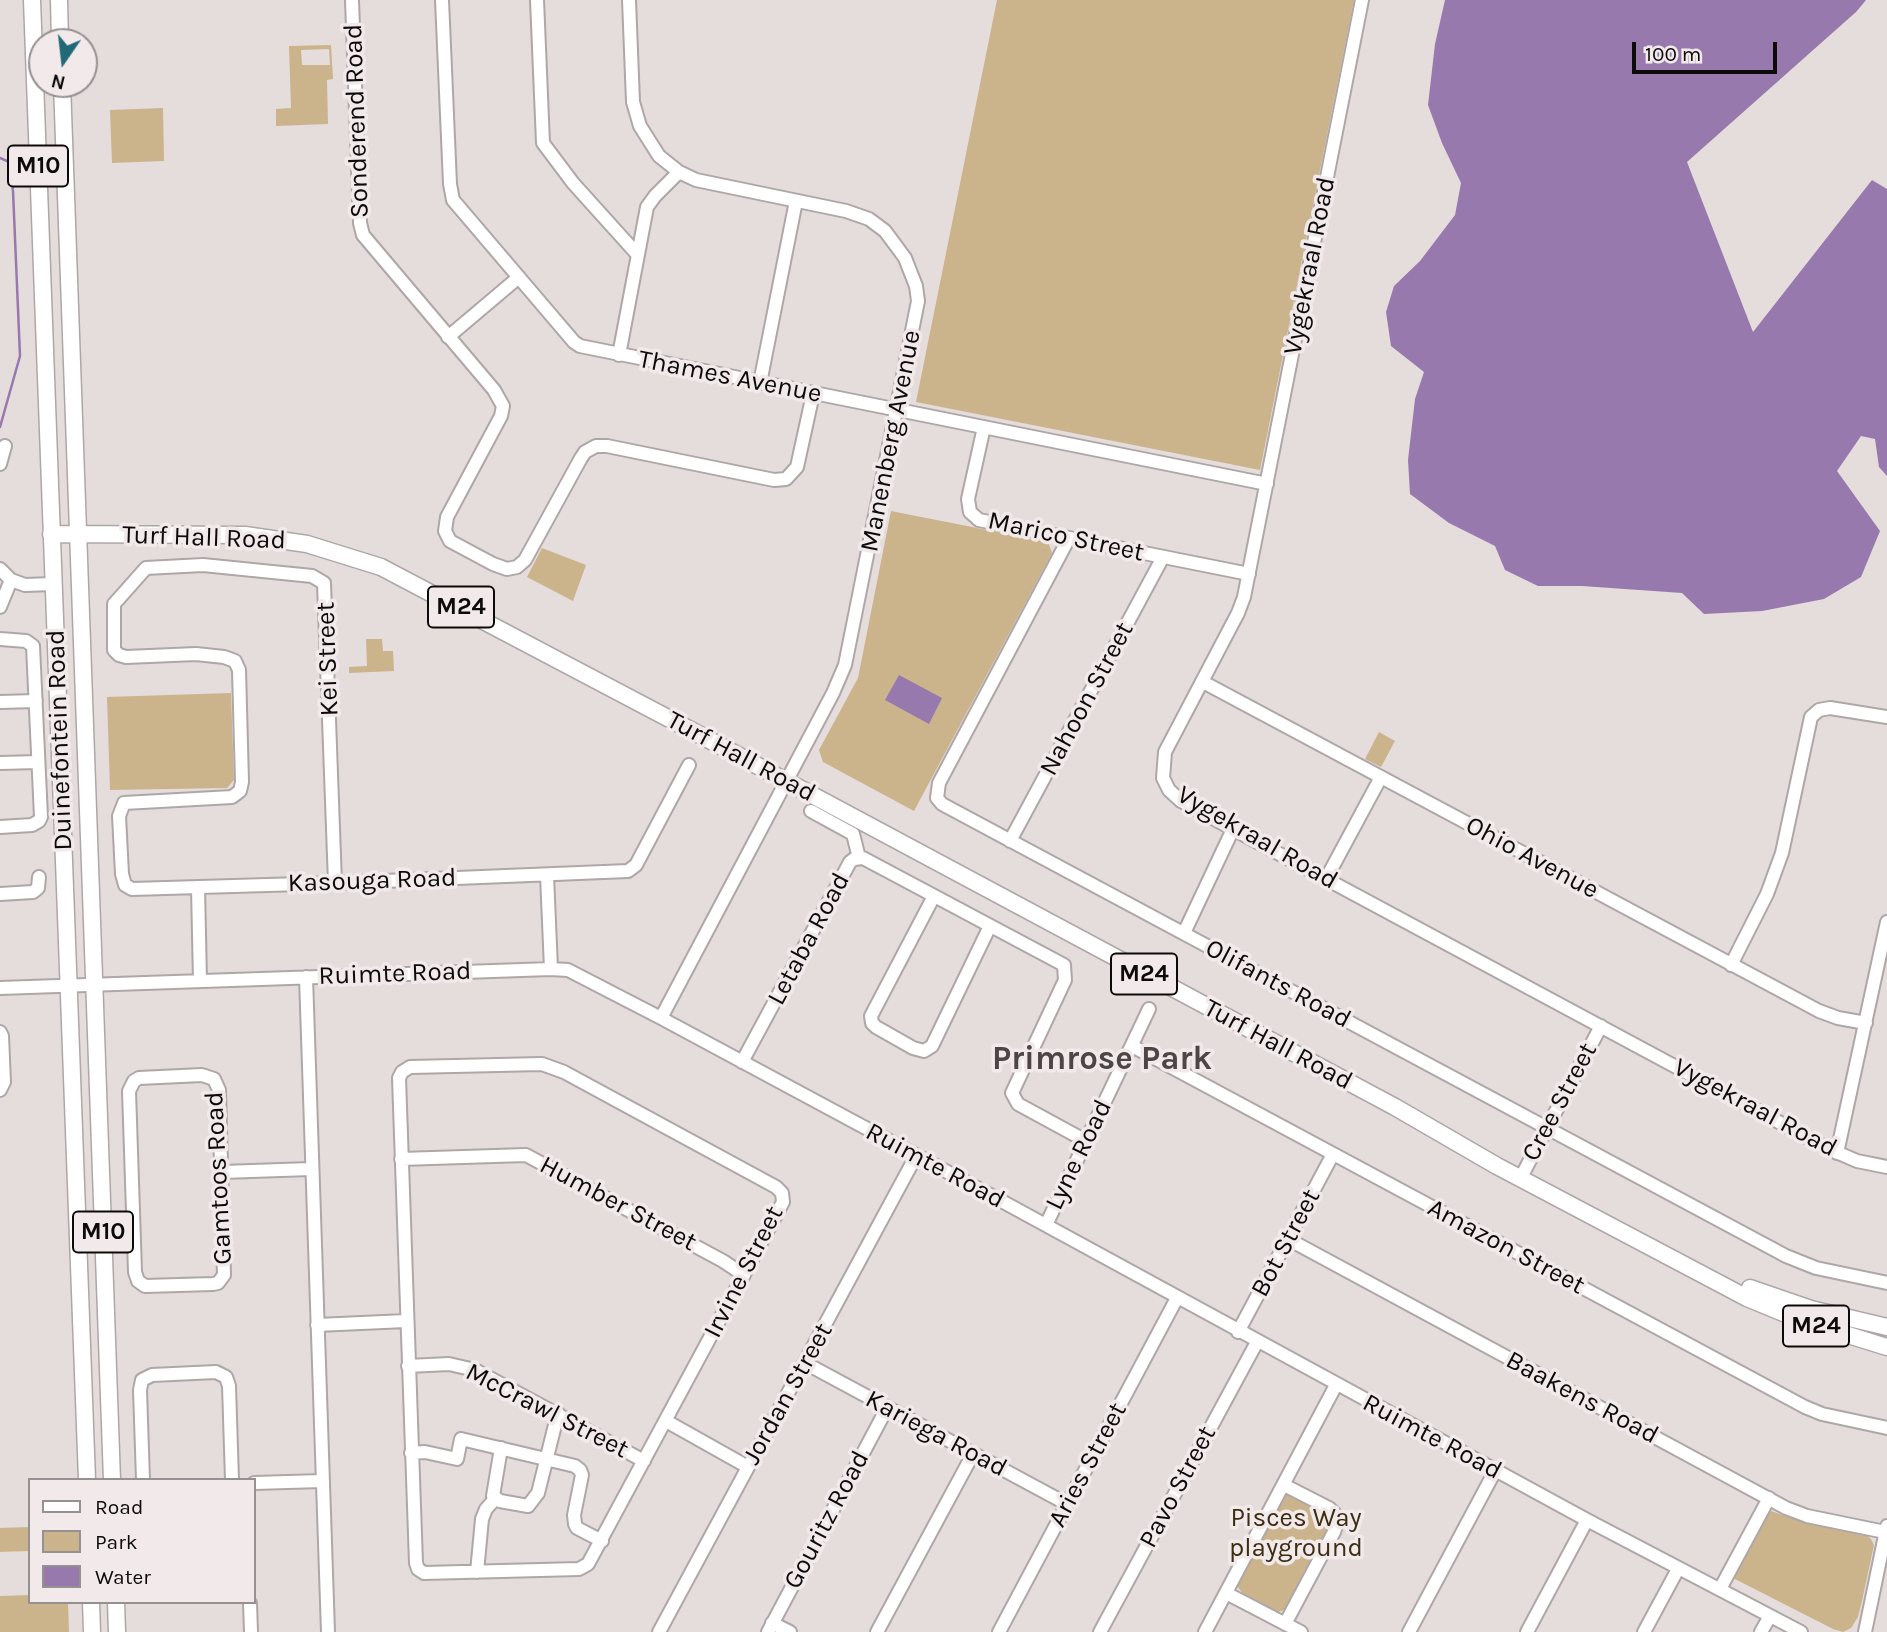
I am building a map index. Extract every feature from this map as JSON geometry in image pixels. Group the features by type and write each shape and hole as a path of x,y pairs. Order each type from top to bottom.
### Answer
{"main road":[{"name":"Duinefontein Road","path":"32,0 87,1478"},
{"path":"59,0 60,28"},
{"name":"Duinefontein Road","path":"63,98 112,1478"},
{"name":"Turf Hall Road","path":"51,534 245,535 307,544 357,558 404,577 1770,1308 1820,1327 1887,1346"},
{"name":"Turf Hall Road","path":"1522,1174 1748,1287 1802,1306 1887,1327"},
{"path":"91,1604 92,1632"},
{"path":"116,1604 117,1632"}],"street":[{"name":"Sonderend Road","path":"352,0 361,229 366,241 500,398 503,411 447,517 444,531 446,537 493,564 507,569 517,567 525,560 581,458 590,449 607,446 774,480 786,479 797,467 813,394"},
{"name":"Thames Avenue","path":"442,0 450,184 453,200 574,342 586,348 619,355 1267,484"},
{"path":"537,0 543,143 637,254"},
{"name":"Manenberg Avenue","path":"629,0 632,89 636,115 651,147 679,172 707,183 855,213 874,222 892,239 910,267 916,286 917,310 848,654 833,693 661,1018"},
{"name":"Vygekraal Road","path":"1362,0 1249,574 1238,614 1165,752 1163,778 1169,790 1181,801 1326,879 1837,1153 1857,1161 1887,1167"},
{"path":"619,355 648,207 679,172"},
{"path":"760,383 796,201"},
{"path":"448,337 519,277"},
{"name":"Marico Street","path":"984,427 968,499 969,508 979,520 1249,574"},
{"path":"0,464 5,446"},
{"name":"Olifants Road","path":"1069,538 939,783 937,798 948,808 1796,1261 1887,1283"},
{"name":"Nahoon Street","path":"1010,841 1163,557"},
{"name":"Kei Street","path":"125,885 119,816 124,803 232,797 242,788 239,670 235,661 197,654 126,657 119,655 114,648 114,604 141,573 154,566 203,565 312,576 321,579 325,585 335,883"},
{"path":"0,569 11,580 25,584 52,584"},
{"path":"0,607 11,580"},
{"path":"0,639 26,641 33,646 39,821 32,825 0,827"},
{"name":"Ohio Avenue","path":"1203,682 1819,1011 1866,1023"},
{"path":"0,702 36,701"},
{"path":"1731,965 1768,894 1782,853 1811,718 1819,710 1830,708 1887,717"},
{"path":"0,763 38,762"},
{"name":"Kasouga Road","path":"125,885 140,890 623,872 633,868 690,765"},
{"path":"1326,879 1381,777"},
{"path":"811,811 853,834 859,858"},
{"path":"1184,933 1233,829"},
{"name":"Letaba Road","path":"743,1062 850,862 859,858 866,859 1059,961 1065,967 1065,980 1012,1093 1018,1104 1086,1141"},
{"path":"547,875 551,969"},
{"path":"0,894 33,892 38,888 38,877"},
{"path":"198,887 200,981"},
{"path":"934,896 871,1016 876,1027 913,1048 924,1051 932,1046 990,926"},
{"path":"1837,1153 1887,922"},
{"name":"Ruimte Road","path":"0,988 551,969 568,971 661,1018 1046,1225 1495,1471 1801,1632"},
{"path":"306,978 328,1632"},
{"name":"Lyne Road","path":"1046,1225 1149,1009"},
{"name":"Cree Street","path":"1522,1174 1601,1026"},
{"path":"0,1032 4,1082 0,1090"},
{"name":"Amazon Street","path":"1132,1046 1805,1407 1822,1414 1887,1428"},
{"name":"Irvine Street","path":"542,1064 553,1066 781,1191 784,1198 782,1205 744,1275 588,1564 582,1568 427,1574 418,1569 411,1453 398,1084 400,1075 407,1068 542,1064"},
{"name":"Gamtoos Road","path":"202,1075 214,1079 219,1090 222,1172 225,1269 222,1280 213,1283 150,1286 141,1284 135,1272 129,1096 134,1081 145,1077 202,1075"},
{"name":"Bot Street","path":"1238,1332 1334,1154"},
{"name":"Humber Street","path":"401,1159 526,1155 723,1261 744,1275"},
{"name":"Jordan Street","path":"659,1632 916,1156"},
{"path":"222,1172 311,1169"},
{"name":"Baakens Road","path":"1288,1239 1769,1498 1807,1516 1886,1528"},
{"name":"Aries Street","path":"999,1632 1177,1298"},
{"path":"317,1325 406,1321"},
{"name":"Pavo Street","path":"1100,1632 1257,1342"},
{"name":"McCrawl Street","path":"408,1366 437,1363 466,1367 558,1413 644,1461"},
{"name":"Kariega Road","path":"805,1363 1067,1504"},
{"path":"143,1478 142,1380 152,1375 216,1372 226,1377 229,1386 232,1478"},
{"path":"1205,1632 1336,1385"},
{"name":"Gouritz Road","path":"770,1628 887,1408"},
{"path":"495,1499 522,1507 533,1503 538,1493 558,1413"},
{"path":"666,1421 748,1467"},
{"path":"411,1453 425,1452 457,1459 461,1439 572,1465 582,1471 574,1522 577,1528 601,1541"},
{"path":"495,1499 493,1491 501,1448"},
{"path":"877,1632 973,1454"},
{"path":"1409,1632 1495,1471"},
{"path":"256,1483 322,1481"},
{"path":"1284,1485 1329,1508 1337,1520 1334,1532 1285,1624"},
{"path":"1720,1589 1769,1498"},
{"path":"477,1572 482,1519 495,1499"},
{"path":"1527,1632 1587,1520"},
{"path":"1857,1632 1866,1627 1881,1588 1886,1528"},
{"path":"1644,1632 1678,1569"},
{"path":"1226,1593 1301,1632"},
{"path":"250,1604 251,1632"},
{"path":"1761,1632 1770,1616"},
{"path":"770,1628 790,1632"}],"green space":[{"path":"997,0 1354,0 1260,470 916,402"},
{"path":"331,45 333,79 327,80 328,124 276,126 276,109 291,108 289,46","holes":["329,49 330,65 302,65 301,50"]},
{"path":"163,108 164,161 112,163 110,110"},
{"path":"891,511 1048,542 1052,553 914,811 823,762 819,750 858,678"},
{"path":"542,548 586,565 573,601 527,577"},
{"path":"366,639 382,639 383,651 393,651 394,671 349,673 349,667 367,666"},
{"path":"231,693 234,780 227,788 110,790 107,697"},
{"path":"1379,732 1395,741 1381,767 1365,759"},
{"name":"Pisces Way playground","path":"1290,1494 1328,1512 1332,1520 1330,1529 1287,1609 1278,1612 1243,1594 1237,1586 1286,1495"},
{"path":"1771,1511 1871,1539 1874,1545 1862,1601 1858,1617 1851,1628 1843,1632 1833,1629 1733,1578"},
{"path":"28,1527 28,1551 0,1552 0,1528"},
{"path":"28,1595 28,1604 68,1604 69,1632 0,1632 0,1596"}],"water":[{"path":"1445,0 1866,0 1856,12 1687,162 1753,332 1872,180 1887,189 1887,476 1879,467 1875,439 1861,436 1837,471 1880,531 1861,577 1824,599 1762,611 1704,614 1682,593 1582,586 1538,586 1505,570 1495,546 1449,523 1410,494 1408,460 1415,399 1424,372 1391,346 1386,312 1394,286 1420,261 1455,215 1461,183 1428,105 1435,44"},
{"path":"899,675 942,698 929,724 885,700"}],"waterway":[{"path":"0,158 9,162 13,191 20,356 0,427"}],"district":[{"name":"Primrose Park","path":"1102,1060"}]}
